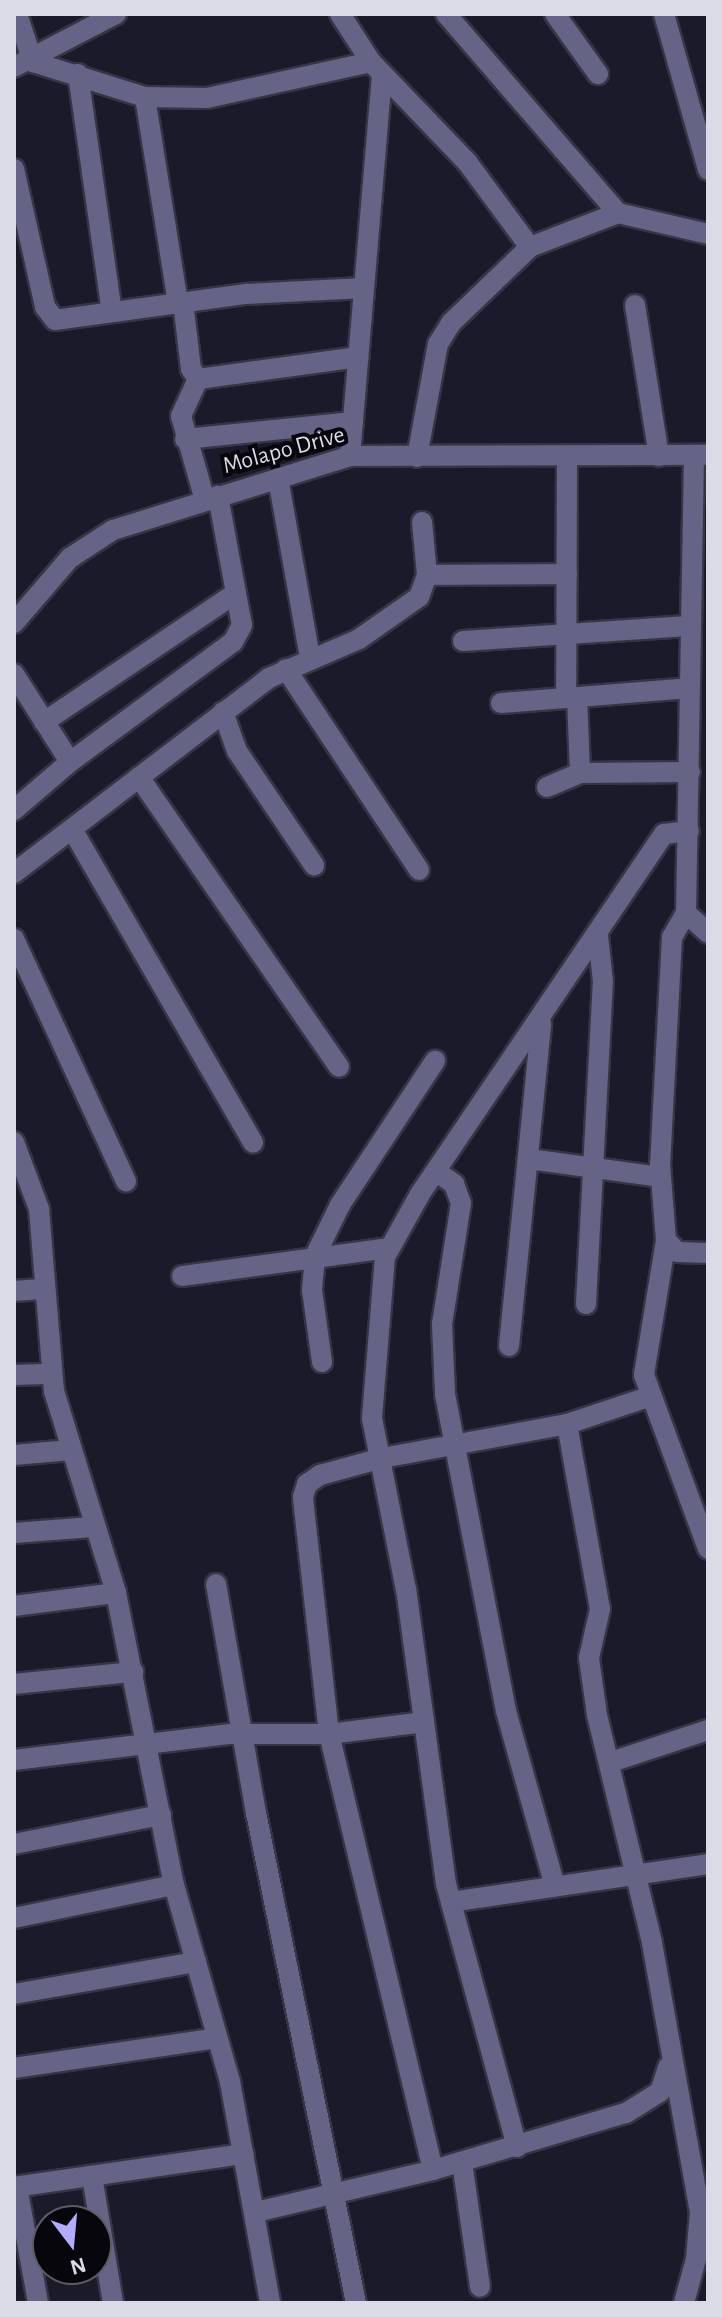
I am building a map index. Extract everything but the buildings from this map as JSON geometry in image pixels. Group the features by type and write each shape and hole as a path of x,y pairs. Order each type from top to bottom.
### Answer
{"street":[{"path":"17,14 23,64"},
{"path":"23,64 116,14"},
{"path":"340,14 376,69 467,162 530,247"},
{"path":"446,14 618,213"},
{"path":"555,14 598,74"},
{"path":"664,14 705,144 708,170"},
{"path":"23,64 78,74 145,97 207,98 376,69"},
{"path":"350,456 364,288 376,69"},
{"path":"78,74 112,312"},
{"path":"145,97 191,369 198,379"},
{"path":"15,179 49,316 364,288"},
{"path":"417,457 438,344 466,304 530,247 618,213 708,234"},
{"path":"635,305 659,456"},
{"path":"198,379 358,357"},
{"path":"14,810 70,762 233,642 242,625 212,498 185,439 181,416 198,379"},
{"path":"185,439 353,422"},
{"path":"701,455 687,626 690,772 686,913 672,937 660,1177 666,1240 644,1375 648,1397 708,1549"},
{"name":"Molapo Drive","path":"14,623 86,546 142,519 350,456 701,455"},
{"path":"567,457 568,633 580,773"},
{"path":"278,478 310,658"},
{"path":"14,873 223,712 286,669 359,639 419,597 427,575 422,522"},
{"path":"427,575 567,574"},
{"path":"44,722 236,593"},
{"path":"463,641 687,626"},
{"path":"286,669 419,870"},
{"path":"14,674 70,762"},
{"path":"501,703 689,688"},
{"path":"223,712 237,751 314,865"},
{"path":"547,787 580,773 690,772"},
{"path":"139,777 339,1067"},
{"path":"72,829 253,1142"},
{"path":"517,2147 451,1902 382,1458 372,1418 389,1248 664,834 689,831"},
{"path":"686,913 708,933"},
{"path":"586,1304 589,1167 603,982 598,935"},
{"path":"14,939 126,1181"},
{"path":"509,1346 541,1022"},
{"path":"322,1362 312,1290 315,1256 340,1205 435,1061"},
{"path":"14,1142 37,1199 52,1374 92,1527 116,1593 149,1746 174,1885 217,2038 244,2154 270,2303"},
{"path":"529,1159 660,1177"},
{"path":"437,1172 454,1184 461,1203 442,1324 456,1444 506,1711 555,1886"},
{"path":"666,1240 677,1252 708,1253"},
{"path":"182,1276 389,1248"},
{"path":"14,1291 45,1289"},
{"path":"14,1375 52,1374"},
{"path":"433,2170 329,1734 303,1497 307,1484 320,1475 382,1458 567,1424 648,1397"},
{"path":"567,1424 600,1609 589,1658 638,1876 669,2063 700,2212 696,2259 684,2303"},
{"path":"14,1455 70,1450"},
{"path":"14,1533 92,1527"},
{"path":"216,1584 356,2303"},
{"path":"14,1606 116,1593"},
{"path":"14,1684 133,1672"},
{"path":"14,1760 244,1735 329,1734 424,1722"},
{"path":"611,1762 708,1730"},
{"path":"14,1844 161,1815"},
{"path":"451,1902 708,1864"},
{"path":"14,1918 174,1885"},
{"path":"14,1994 196,1962"},
{"path":"14,2068 217,2038"},
{"path":"256,2212 517,2147 649,2103 669,2063"},
{"path":"38,2303 15,2187 244,2154"},
{"path":"462,2162 480,2287"},
{"path":"92,2176 113,2303"}]}
